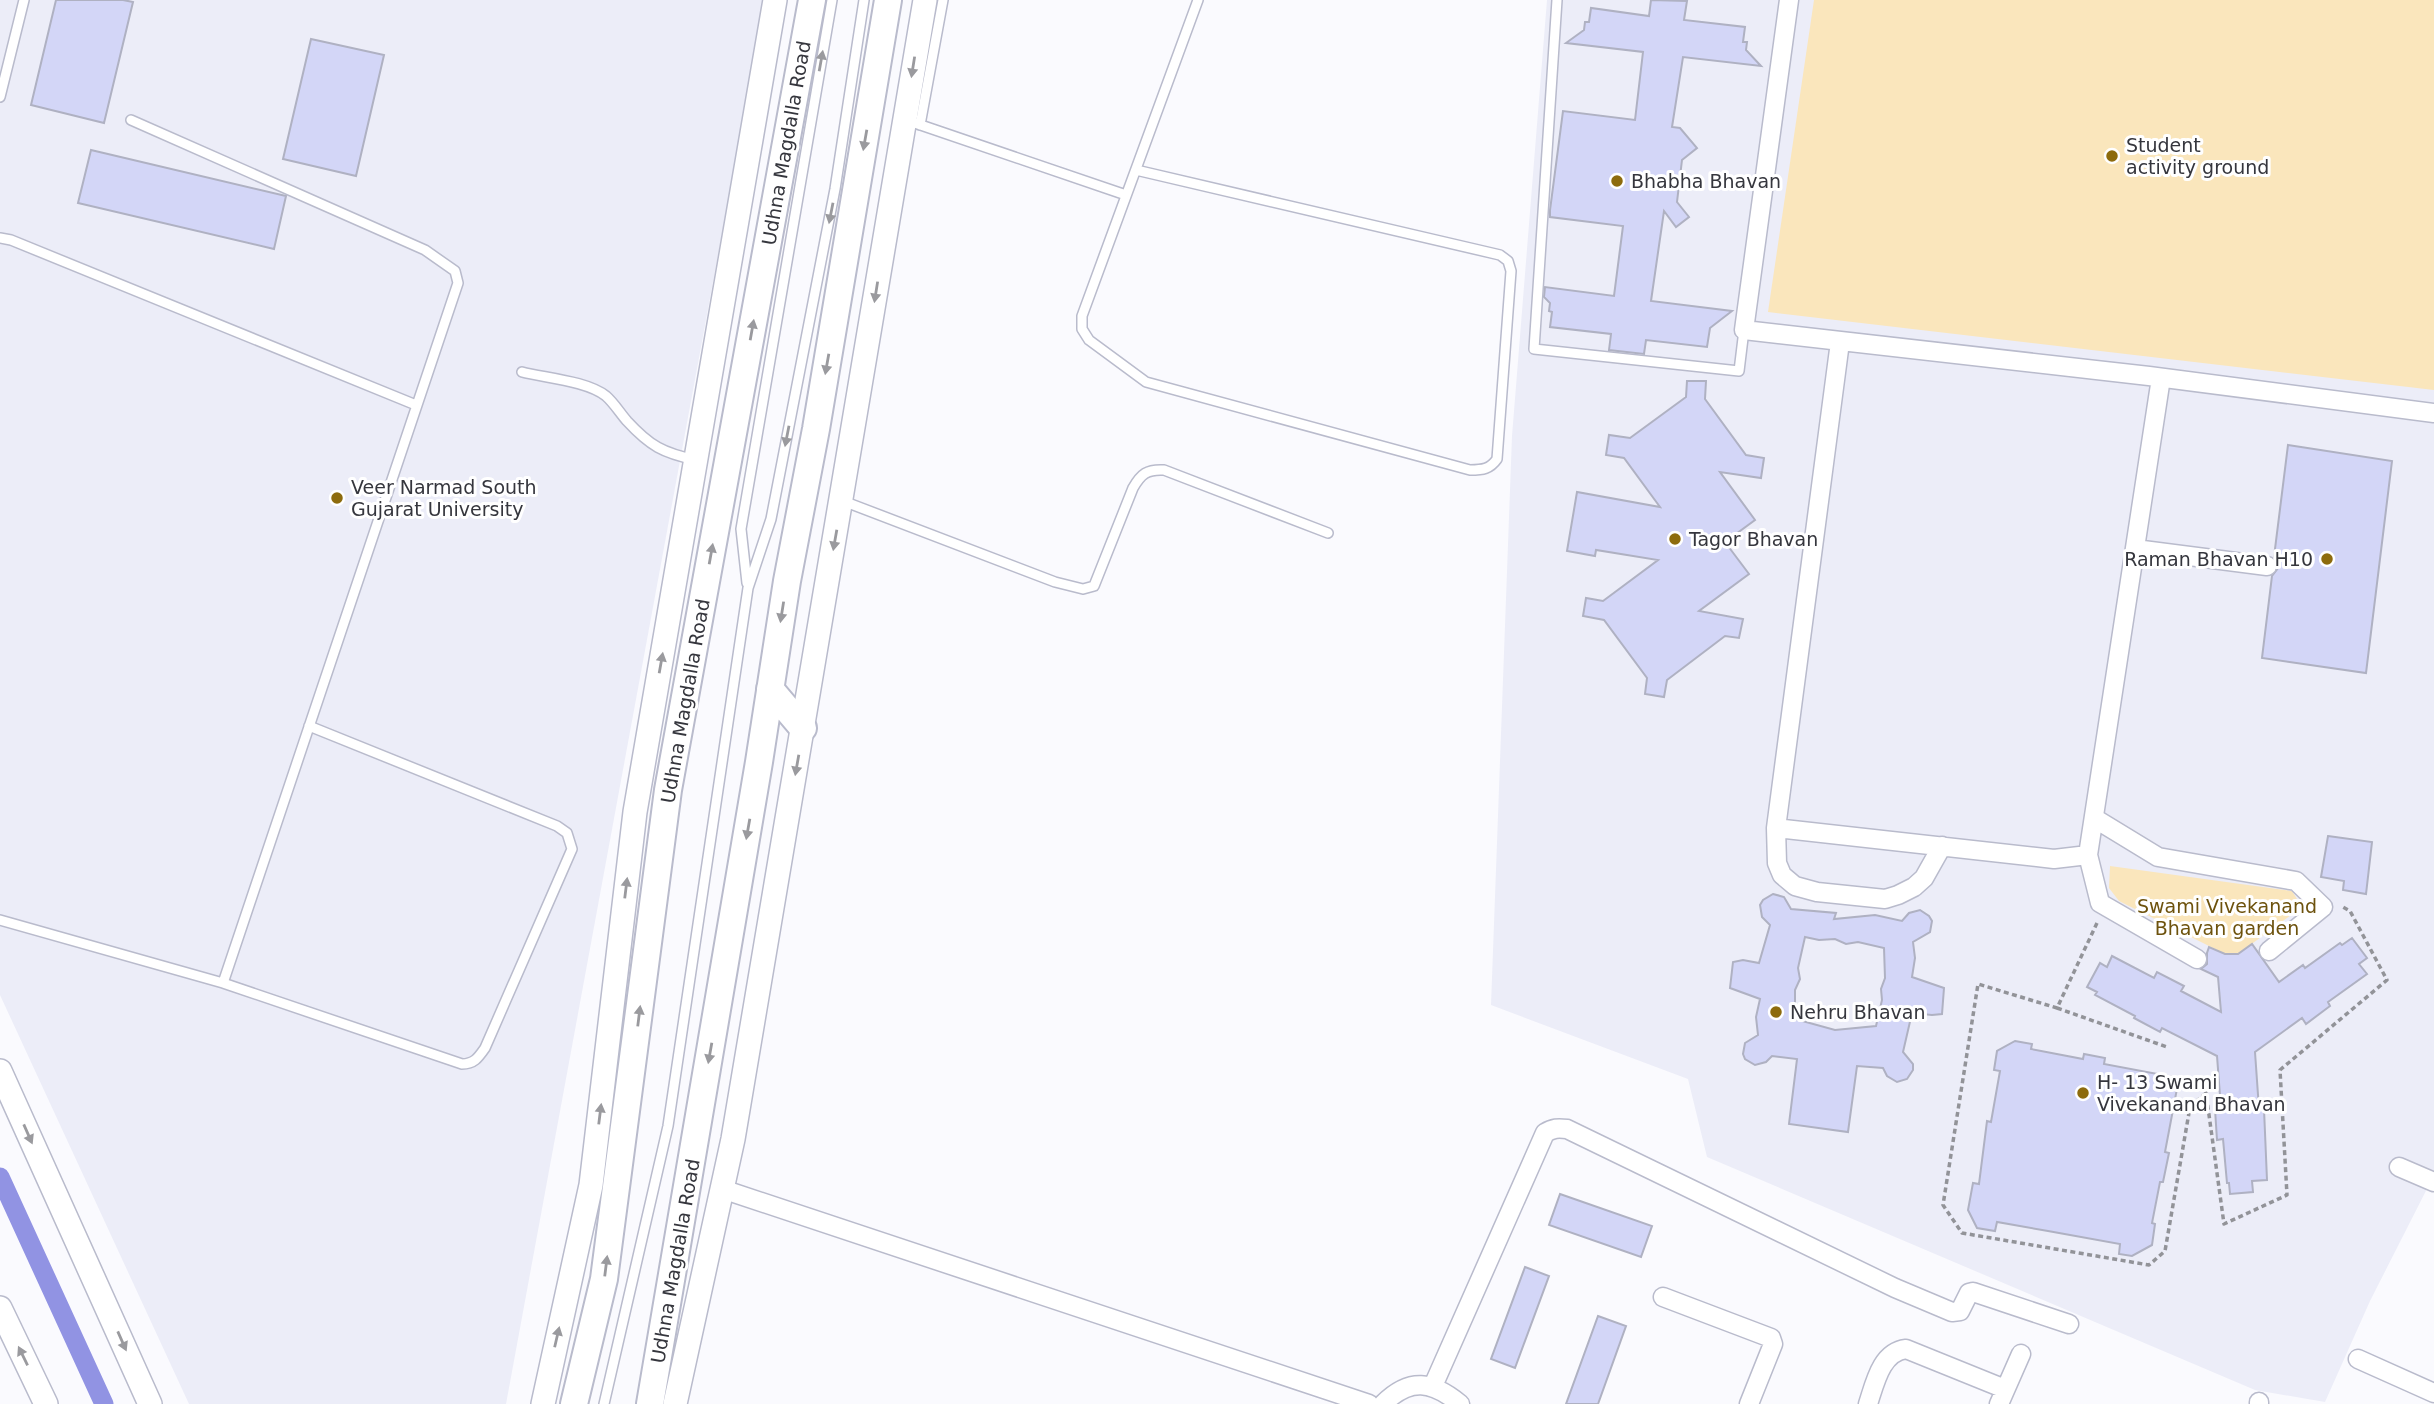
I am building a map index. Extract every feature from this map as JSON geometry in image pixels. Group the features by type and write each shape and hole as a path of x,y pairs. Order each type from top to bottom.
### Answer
{"main road":[{"name":"Udhna Magdalla Road","path":"575,1404 604,1279 668,790 811,0"},
{"name":"Udhna Magdalla Road","path":"650,1404 888,0"},
{"path":"770,689 803,728"}],"street":[{"path":"543,1404 592,1185 635,812 775,0"},
{"path":"675,1404 735,1126 841,500 912,122 925,0"},
{"path":"1789,0 1744,330 2434,412"},
{"path":"1840,342 1776,828 1777,863 1782,875 1796,886 1816,892 1885,899 1914,887 1924,878 1942,846"},
{"path":"2161,378 2088,855 2100,904 2197,960"},
{"path":"2135,550 2267,566"},
{"path":"2094,818 2158,857 2296,881 2323,907 2269,951"},
{"path":"1776,828 2054,859 2088,855"},
{"path":"0,1071 150,1404"},
{"path":"1433,1386 1545,1133 1557,1128 1567,1129 1895,1288 1952,1312 1960,1311 1969,1293 1973,1292 2069,1324"},
{"path":"2399,1167 2434,1182"},
{"path":"722,1189 1369,1404"},
{"path":"1663,1297 1771,1338 1773,1345 1749,1404"},
{"path":"0,1308 46,1404"},
{"path":"1868,1404 1883,1364 1898,1350 1906,1349 2002,1397 2021,1354"},
{"path":"2358,1359 2427,1390 2412,1404"},
{"path":"1383,1404 1397,1390 1416,1384 1433,1386 1460,1404"}],"lane":[{"path":"0,97 24,0"},
{"path":"748,588 741,529 832,0"},
{"path":"604,1404 668,1126 748,588 774,505 835,189 864,0"},
{"path":"943,0 912,122 1126,195"},
{"path":"1136,170 1500,255 1508,261 1511,271 1497,458 1492,467 1471,470 1146,382 1089,340 1082,329 1082,316 1198,0"},
{"path":"1557,0 1534,349 1739,371 1744,330"},
{"path":"131,120 425,250 455,271 458,283 223,983"},
{"path":"0,238 416,405"},
{"path":"522,372 585,386 599,392 607,397 654,447 667,454 696,460"},
{"path":"841,500 1062,585 1083,589 1094,586 1098,579 1133,488 1140,476 1150,470 1164,470 1328,533"},
{"path":"0,920 223,983 448,1060 470,1064 478,1059 572,849 567,833 557,826 309,726"}],"path":[{"path":"2167,1047 2057,1008 1978,984 1943,1205 1962,1233 2148,1265 2165,1251 2190,1107 2207,1093 2224,1224 2287,1195 2280,1070 2386,980 2350,911 2337,903 2323,907"},
{"path":"2057,1008 2105,906"}],"shaded area":[{"name":"Veer Narmad South Gujarat University","path":"0,0 765,0 506,1404 189,1404 0,995"},
{"path":"1547,0 2434,0 2434,1175 2370,1301 2325,1402 2255,1390 1707,1157 1688,1079 1491,1005 1512,436"}],"green space":[{"name":"Student activity ground","path":"1814,0 2434,0 2434,390 1768,312"},
{"name":"Swami Vivekanand Bhavan garden","path":"2110,866 2292,891 2302,907 2238,954 2225,954 2119,901 2109,888"}],"building":[{"path":"56,0 133,2 104,123 31,105"},
{"name":"Bhabha Bhavan","path":"1651,0 1687,1 1684,20 1745,27 1743,42 1747,42 1746,50 1761,66 1683,57 1672,127 1680,128 1697,148 1682,160 1677,202 1689,217 1676,227 1664,211 1651,301 1732,311 1710,328 1707,347 1646,340 1644,354 1609,350 1611,334 1550,327 1552,312 1549,311 1550,303 1544,297 1545,287 1614,296 1623,226 1550,217 1550,210 1563,111 1635,120 1643,52 1566,43 1584,30 1585,22 1589,22 1591,8 1649,16"},
{"path":"311,39 384,55 356,176 283,159"},
{"path":"91,150 286,196 274,249 78,203"},
{"name":"Tagor Bhavan","path":"1687,381 1706,381 1705,399 1746,455 1764,458 1761,478 1720,472 1755,520 1725,542 1749,574 1699,611 1743,619 1739,638 1725,636 1667,680 1664,697 1645,694 1647,678 1604,620 1583,616 1586,598 1603,601 1658,560 1596,550 1595,556 1567,551 1577,492 1660,507 1624,458 1606,455 1609,435 1630,438 1686,397"},
{"name":"Raman Bhavan H10","path":"2288,445 2392,461 2366,673 2262,658 2272,576 2278,568 2274,557"},
{"path":"2328,836 2372,842 2366,894 2343,890 2344,881 2321,877"},
{"name":"Nehru Bhavan","path":"1773,894 1784,897 1791,909 1836,913 1834,919 1875,915 1902,921 1909,913 1920,910 1932,921 1930,932 1913,942 1915,958 1912,977 1944,988 1942,1014 1912,1013 1903,1052 1913,1064 1913,1070 1907,1079 1897,1082 1887,1076 1883,1068 1857,1066 1848,1132 1789,1124 1797,1059 1772,1056 1766,1062 1755,1065 1745,1059 1743,1054 1745,1043 1758,1035 1756,1017 1760,999 1730,988 1733,962 1743,960 1759,963 1770,925 1762,917 1760,905","holes":["1805,937 1835,939 1846,944 1858,942 1884,948 1885,978 1876,1026 1835,1030 1795,1019 1795,990 1800,979 1798,968"]},
{"path":"2352,938 2367,958 2359,964 2367,974 2328,1002 2330,1006 2306,1024 2302,1018 2255,1052 2259,1109 2264,1109 2267,1180 2252,1181 2253,1192 2230,1194 2223,1139 2217,1140 2215,1109 2221,1109 2217,1056 2162,1028 2160,1032 2095,995 2097,992 2087,987 2100,963 2107,967 2112,956 2154,978 2157,972 2184,986 2181,991 2221,1012 2218,977 2201,969 2207,964 2209,947 2225,954 2238,954 2252,944 2279,982 2303,965 2305,968 2340,943 2342,945"},
{"name":"H- 13 Swami Vivekanand Bhavan","path":"2015,1041 2032,1044 2031,1049 2083,1059 2084,1054 2105,1058 2104,1064 2179,1078 2165,1152 2169,1153 2152,1223 2155,1224 2152,1245 2132,1256 2119,1254 2120,1244 1997,1222 1995,1231 1977,1228 1968,1210 1973,1183 1979,1184 1987,1121 1991,1122 2000,1071 1994,1070 1997,1051"},
{"path":"1560,1194 1652,1226 1641,1257 1549,1225"},
{"path":"1525,1267 1549,1276 1515,1368 1491,1359"},
{"path":"1598,1316 1626,1326 1598,1404 1566,1404"}],"waterway":[{"path":"0,1177 104,1404"}],"place":[{"name":"Student activity ground","path":"2112,156"},
{"name":"Bhabha Bhavan","path":"1617,181"},
{"name":"Veer Narmad South Gujarat University","path":"337,498"},
{"name":"Tagor Bhavan","path":"1675,539"},
{"name":"Raman Bhavan H10","path":"2327,559"},
{"name":"Nehru Bhavan","path":"1776,1012"},
{"name":"H- 13 Swami Vivekanand Bhavan","path":"2083,1093"}]}
